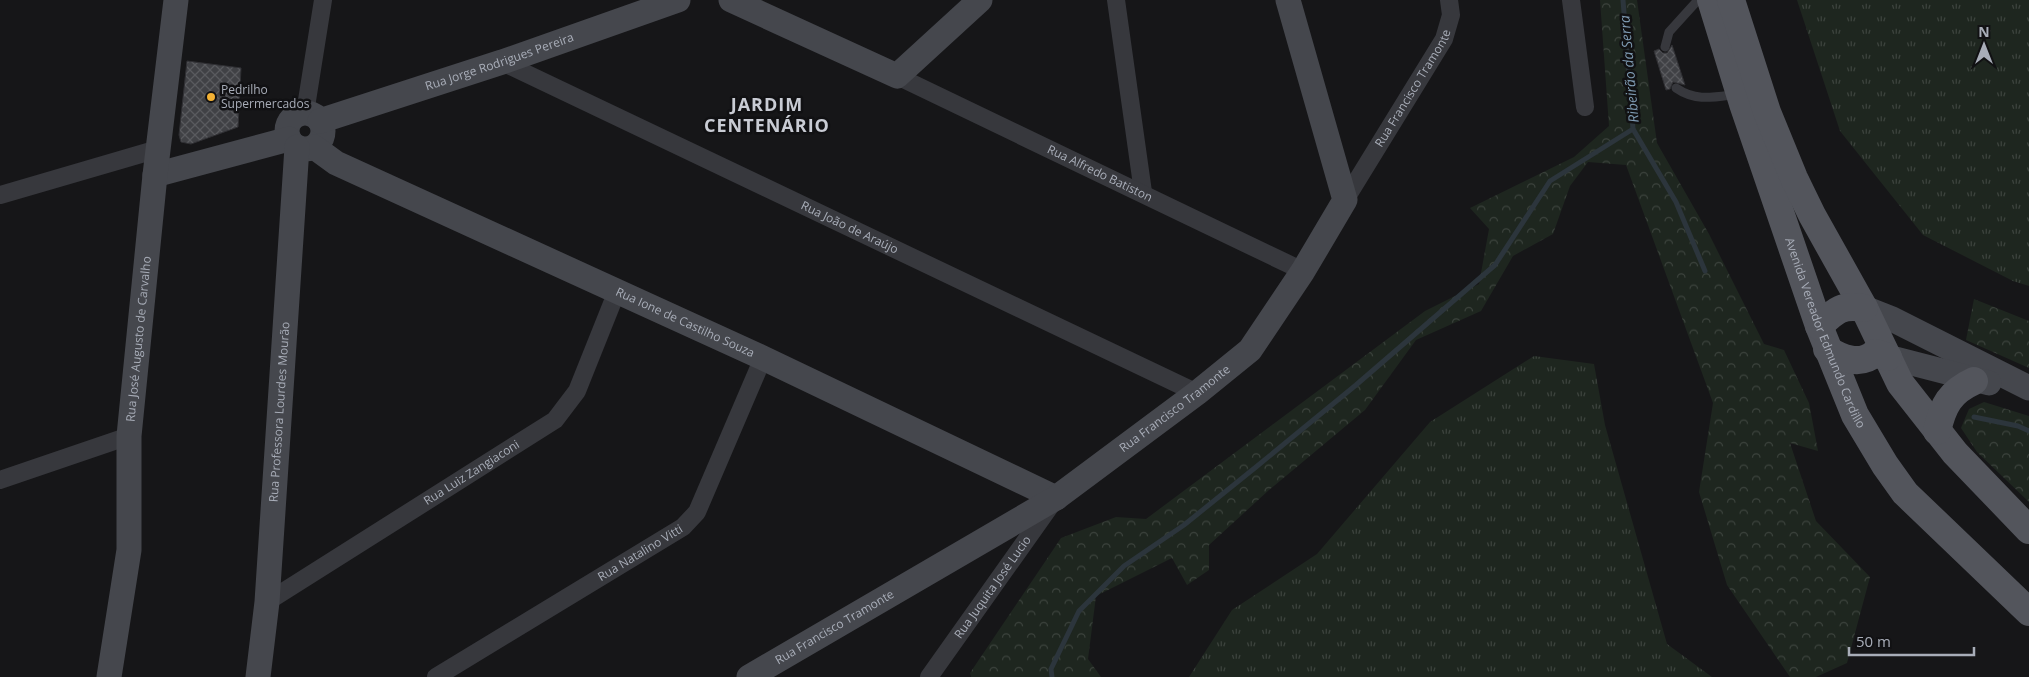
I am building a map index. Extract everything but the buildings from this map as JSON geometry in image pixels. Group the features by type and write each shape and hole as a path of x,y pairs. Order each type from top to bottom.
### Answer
{"main road":[{"name":"Avenida Vereador Edmundo Cardillo","path":"1711,0 1740,94 1823,338 1855,415 1885,465 1905,493 2029,612"},
{"path":"1731,0 1767,112 1794,178 1812,215 1864,308 1900,383 1955,453 2029,530"},
{"path":"1864,308 1852,306 1837,310 1823,338 1838,356 1851,360 1864,360 1870,358 1875,353 1888,357"},
{"path":"1936,431 1944,407 1953,394 1961,387 1974,381"}],"street":[{"name":"Rua José Augusto de Carvalho","path":"108,677 129,550 129,436 155,175 176,0"},
{"path":"155,175 300,144 319,143 324,133 313,117 323,0"},
{"name":"Rua Jorge Rodrigues Pereira","path":"313,117 502,62 678,0"},
{"path":"731,0 896,76 980,0"},
{"path":"1116,0 1143,192"},
{"path":"1288,0 1345,200"},
{"name":"Rua Francisco Tramonte","path":"749,677 1056,498 1198,393 1250,350 1303,271 1444,39 1451,15 1449,0"},
{"path":"1571,0 1585,107"},
{"name":"Rua João de Araújo","path":"502,62 1198,393"},
{"name":"Rua Alfredo Batiston","path":"896,76 1143,192 1303,271"},
{"path":"300,144 288,127 290,122 299,114 313,117"},
{"name":"Rua Ione de Castilho Souza","path":"300,144 336,163 763,358 1056,498"},
{"name":"Rua Professora Lourdes Mourão","path":"258,677 267,602 300,144"},
{"path":"0,195 158,149"},
{"name":"Rua Luiz Zangiaconi","path":"267,602 555,420 576,391 618,291"},
{"path":"1864,308 1892,320 2029,389"},
{"path":"1888,357 1974,381 2029,389"},
{"name":"Rua Natalino Vitti","path":"436,677 683,527 697,512 763,358"},
{"path":"0,480 129,436"},
{"name":"Rua Juquita José Lucio","path":"929,677 1056,498"}],"lane":[{"path":"1665,47 1669,32 1698,0"},
{"path":"1676,88 1687,96 1708,98 1740,94"}],"green space":[{"path":"1600,0 1637,0 1657,143 1709,234 1764,344 1784,350 1809,403 1818,451 1790,443 1816,521 1870,577 1847,663 1816,677 1790,677 1727,585 1699,492 1713,403 1626,165 1588,162 1570,186 1553,234 1513,256 1481,311 1416,340 1365,410 1269,490 1209,545 1209,570 1187,585 1172,558 1096,596 1088,659 1101,677 971,677 970,673 1061,538 1116,517 1146,519 1425,311 1479,284 1489,229 1470,208 1574,157 1609,126"},
{"path":"1797,0 2029,0 2029,286 2013,281 1923,235 1840,131"},
{"path":"1974,299 2029,321 2029,368 1966,340"},
{"path":"1534,356 1594,364 1605,425 1667,644 1712,677 1189,677 1232,610 1317,554 1430,422"},
{"path":"1984,402 2029,416 2029,502 1977,452 1961,428 1969,409"}],"waterway":[{"name":"Ribeirão da Serra","path":"1623,0 1633,129 1676,202 1705,271"},
{"path":"1052,677 1051,669 1079,611 1124,566 1184,525 1256,467 1356,385 1495,265 1550,181 1633,129"},
{"name":"Ribeirão da Serra","path":"1974,417 2018,426 2029,431"}],"place":[{"name":"Pedrilho Supermercados","path":"211,97"}],"district":[{"name":"JARDIM CENTENÁRIO","path":"767,115"}]}
